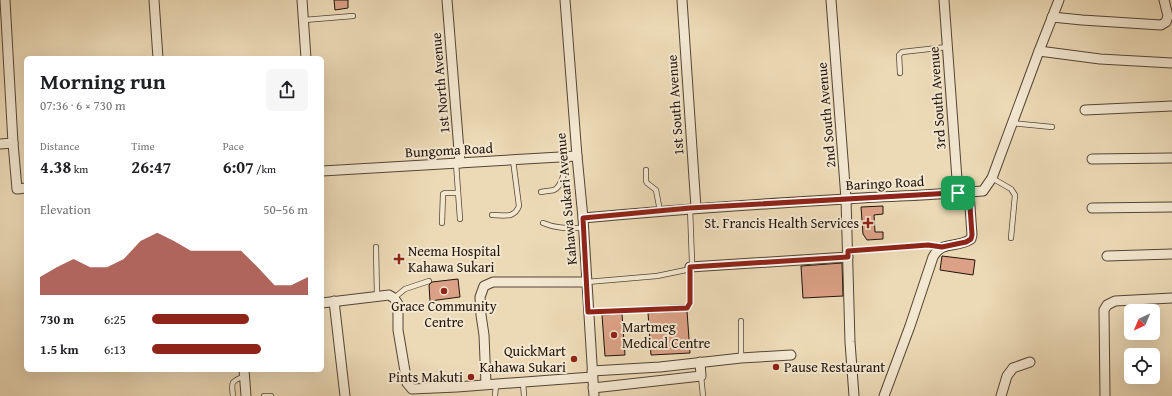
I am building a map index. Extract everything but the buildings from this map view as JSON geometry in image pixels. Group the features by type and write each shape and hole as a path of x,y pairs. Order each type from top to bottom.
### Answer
{"street":[{"path":"5,0 13,143 22,188"},
{"path":"154,0 158,56"},
{"path":"302,0 306,56"},
{"name":"1st North Avenue","path":"447,0 458,163"},
{"name":"Kahawa Sukari Avenue","path":"565,0 573,157 584,228 594,392"},
{"name":"1st South Avenue","path":"682,0 693,208"},
{"name":"2nd South Avenue","path":"831,0 846,199 850,342 854,396"},
{"name":"3rd South Avenue","path":"944,0 958,193"},
{"name":"Baringo Road","path":"583,218 693,208 982,191 992,178 1038,51 1059,0"},
{"path":"1052,17 1087,21 1161,25 1166,22 1168,16 1164,0"},
{"path":"1038,51 1100,59 1172,63"},
{"path":"1086,110 1172,106"},
{"path":"0,144 13,143"},
{"name":"Bungoma Road","path":"324,171 573,157"},
{"path":"1092,159 1172,158"},
{"path":"884,396 910,326 933,257 937,250 942,247 966,242 971,239 969,192"},
{"path":"1092,208 1172,207"},
{"path":"690,267 848,254"},
{"path":"1107,256 1172,254"},
{"path":"491,384 481,315 480,296 484,286 493,282 587,282"},
{"path":"324,303 389,295 394,298 398,304 398,330 407,383 412,389 523,382 700,362 791,355"},
{"path":"1105,396 1104,310 1107,305 1115,301 1172,298"},
{"path":"334,301 345,396"},
{"path":"594,392 701,376 700,362"},
{"path":"1002,396 1007,376 1013,368 1030,362"},
{"path":"244,373 246,396"}],"lane":[{"path":"304,20 353,16"},
{"path":"900,73 899,55 902,52 947,47"},
{"path":"1012,123 1052,127"},
{"path":"541,192 558,188 573,157"},
{"path":"492,215 513,215 519,206 514,160"},
{"path":"458,163 460,219"},
{"path":"646,170 646,181 656,190 660,211"},
{"path":"992,178 1011,190 1015,196 1011,238"},
{"path":"442,223 443,194 458,193"},
{"path":"588,312 687,308 690,303 693,208"},
{"path":"543,223 559,228 584,228"},
{"path":"848,254 928,245 942,247"},
{"path":"376,247 378,296"},
{"path":"587,282 657,276 686,270 690,267"},
{"path":"394,298 405,289 429,281"},
{"path":"741,321 741,358"},
{"path":"234,396 232,383 244,373"},
{"path":"701,376 703,396"},
{"path":"523,382 524,396"},
{"path":"491,384 495,396"},
{"path":"264,396 271,396"}],"place":[{"name":"St. Francis Health Services","path":"868,223"},
{"name":"Neema Hospital Kahawa Sukari","path":"399,259"},
{"name":"Grace Community Centre","path":"444,291"},
{"name":"Martmeg Medical Centre","path":"614,335"},
{"name":"QuickMart Kahawa Sukari","path":"574,359"},
{"name":"Pause Restaurant","path":"776,367"},
{"name":"Pints Makuti","path":"471,377"}],"route":[{"path":"969,192 972,235 971,239 966,242 942,247 928,245 848,251 848,257 690,267 690,303 687,308 588,312 583,218 690,208 958,193 969,192"}]}
